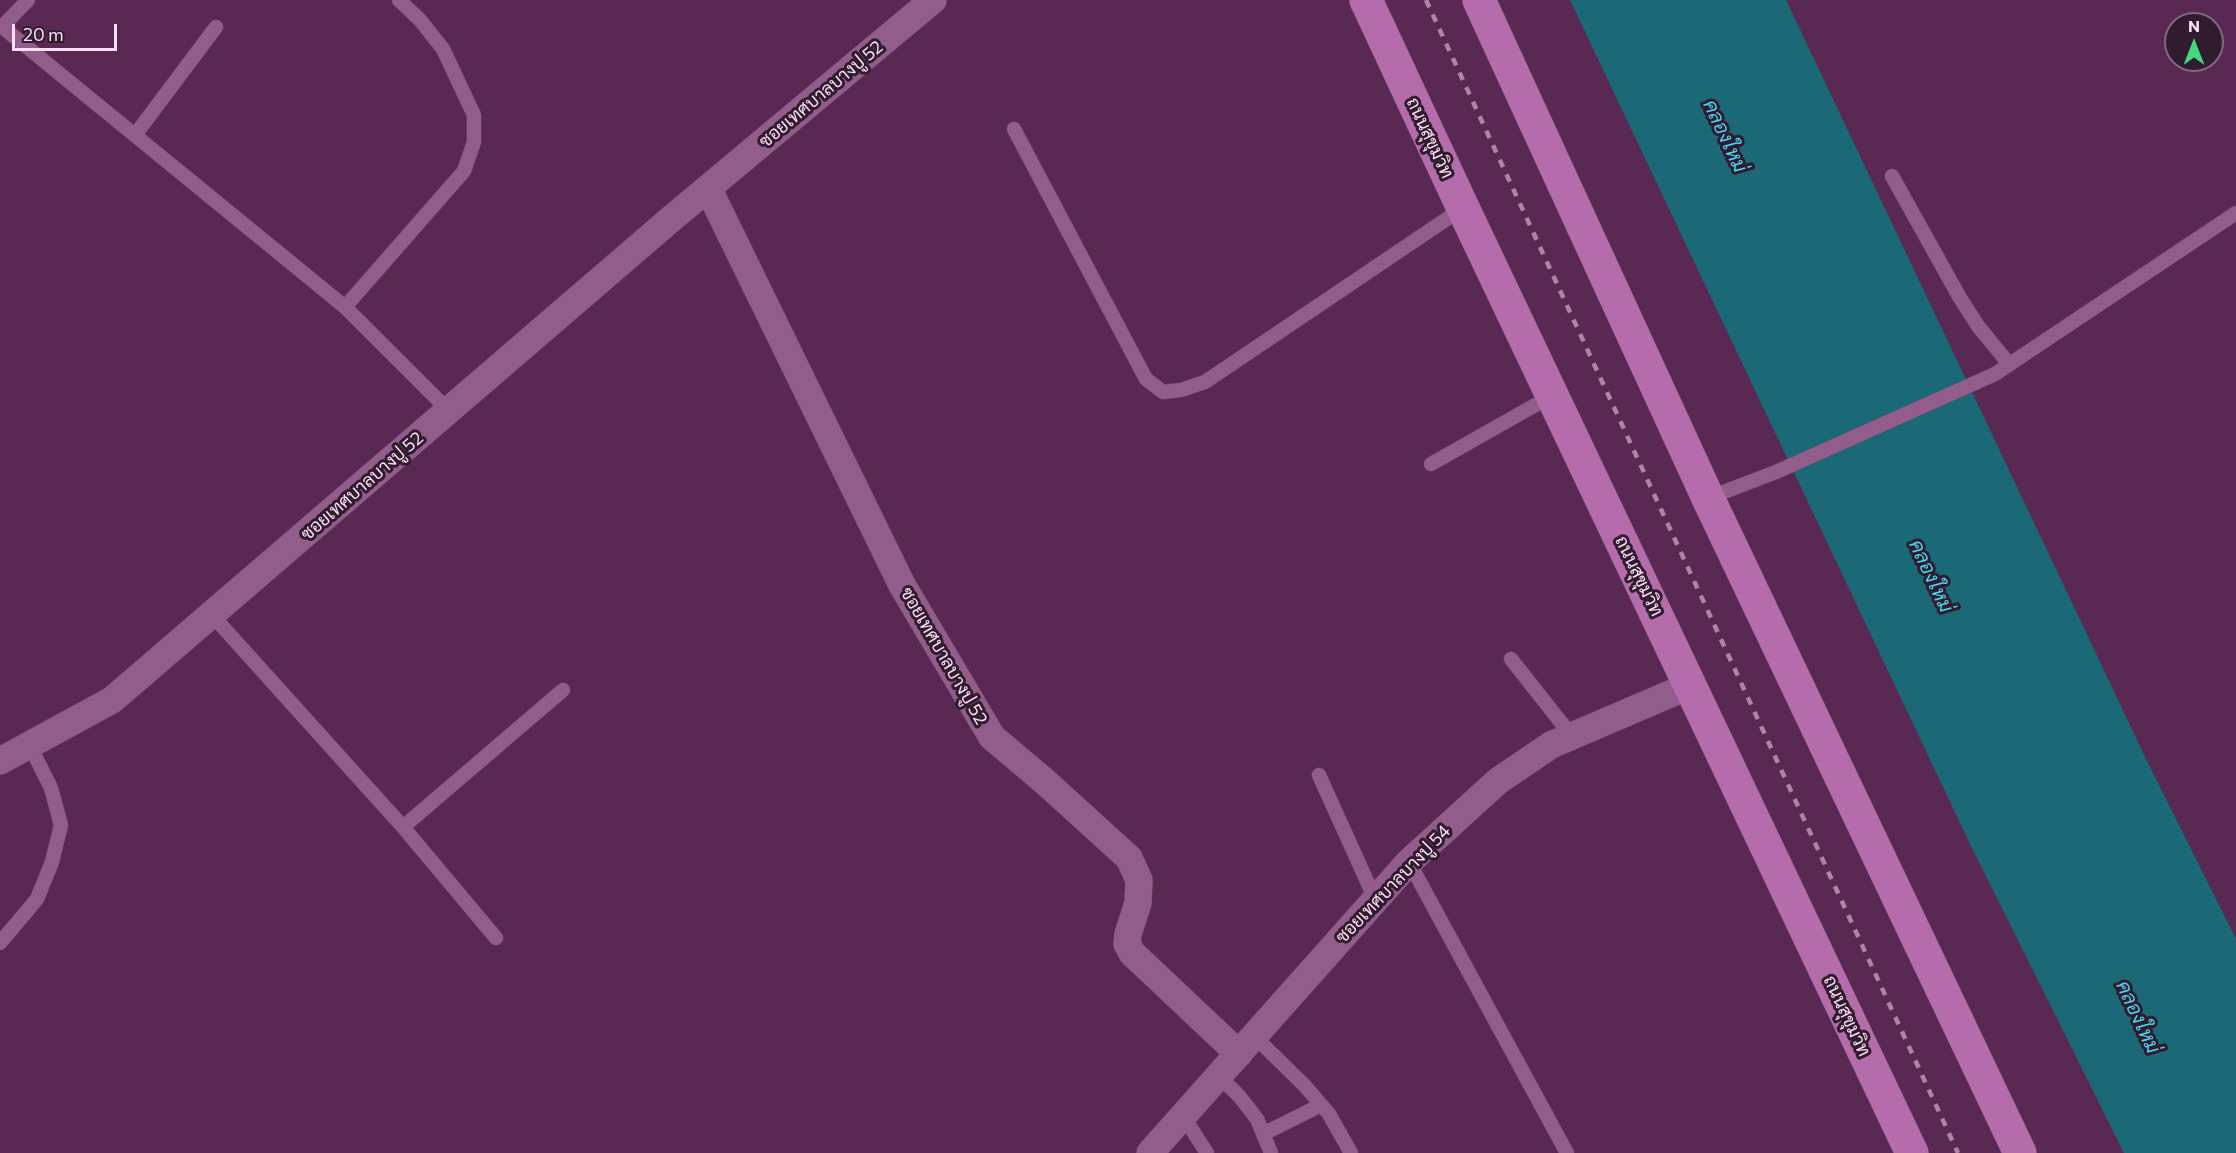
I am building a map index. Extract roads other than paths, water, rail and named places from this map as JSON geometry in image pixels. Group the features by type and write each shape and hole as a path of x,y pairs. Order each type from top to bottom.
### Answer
{"highway":[{"name":"ถนนสุขุมวิท","path":"1366,0 1912,1153"},
{"path":"1479,0 1708,498 2020,1153"}],"street":[{"name":"ซอยเทศบาลบางปู 52","path":"0,761 112,700 708,188 933,0"},
{"name":"ซอยเทศบาลบางปู 52","path":"708,188 902,585 992,738 1043,780 1129,858 1139,880 1138,903 1127,944 1132,953 1246,1045"},
{"name":"ซอยเทศบาลบางปู 54","path":"1150,1153 1409,862 1498,782 1551,745 1571,735 1691,686"}],"lane":[{"path":"28,0 1,26 345,307 449,411"},
{"path":"345,307 464,171 474,142 474,115 443,49 420,20 399,0"},
{"path":"135,135 216,27"},
{"path":"1014,129 1146,379 1163,392 1181,390 1204,382 1463,208"},
{"path":"1892,176 1960,298 1978,326 2009,364"},
{"path":"1708,498 1776,472 1995,374 2236,213"},
{"path":"1431,464 1553,395"},
{"path":"212,615 403,827 496,938"},
{"path":"1511,659 1571,735"},
{"path":"403,827 563,690"},
{"path":"0,943 37,899 52,862 61,825 51,788 30,746"},
{"path":"1319,775 1375,900"},
{"path":"1409,862 1567,1153"},
{"path":"1246,1045 1321,1105 1329,1114 1351,1153"},
{"path":"1219,1076 1249,1108 1271,1153"},
{"path":"1263,1134 1321,1105"},
{"path":"1183,1116 1207,1153"}],"water":[{"name":"คลองใหม่","path":"1570,0 1786,0 2147,761 2236,939 2236,1153 2124,1153 1971,846"}],"railway":[{"path":"1426,0 1958,1153"}]}
